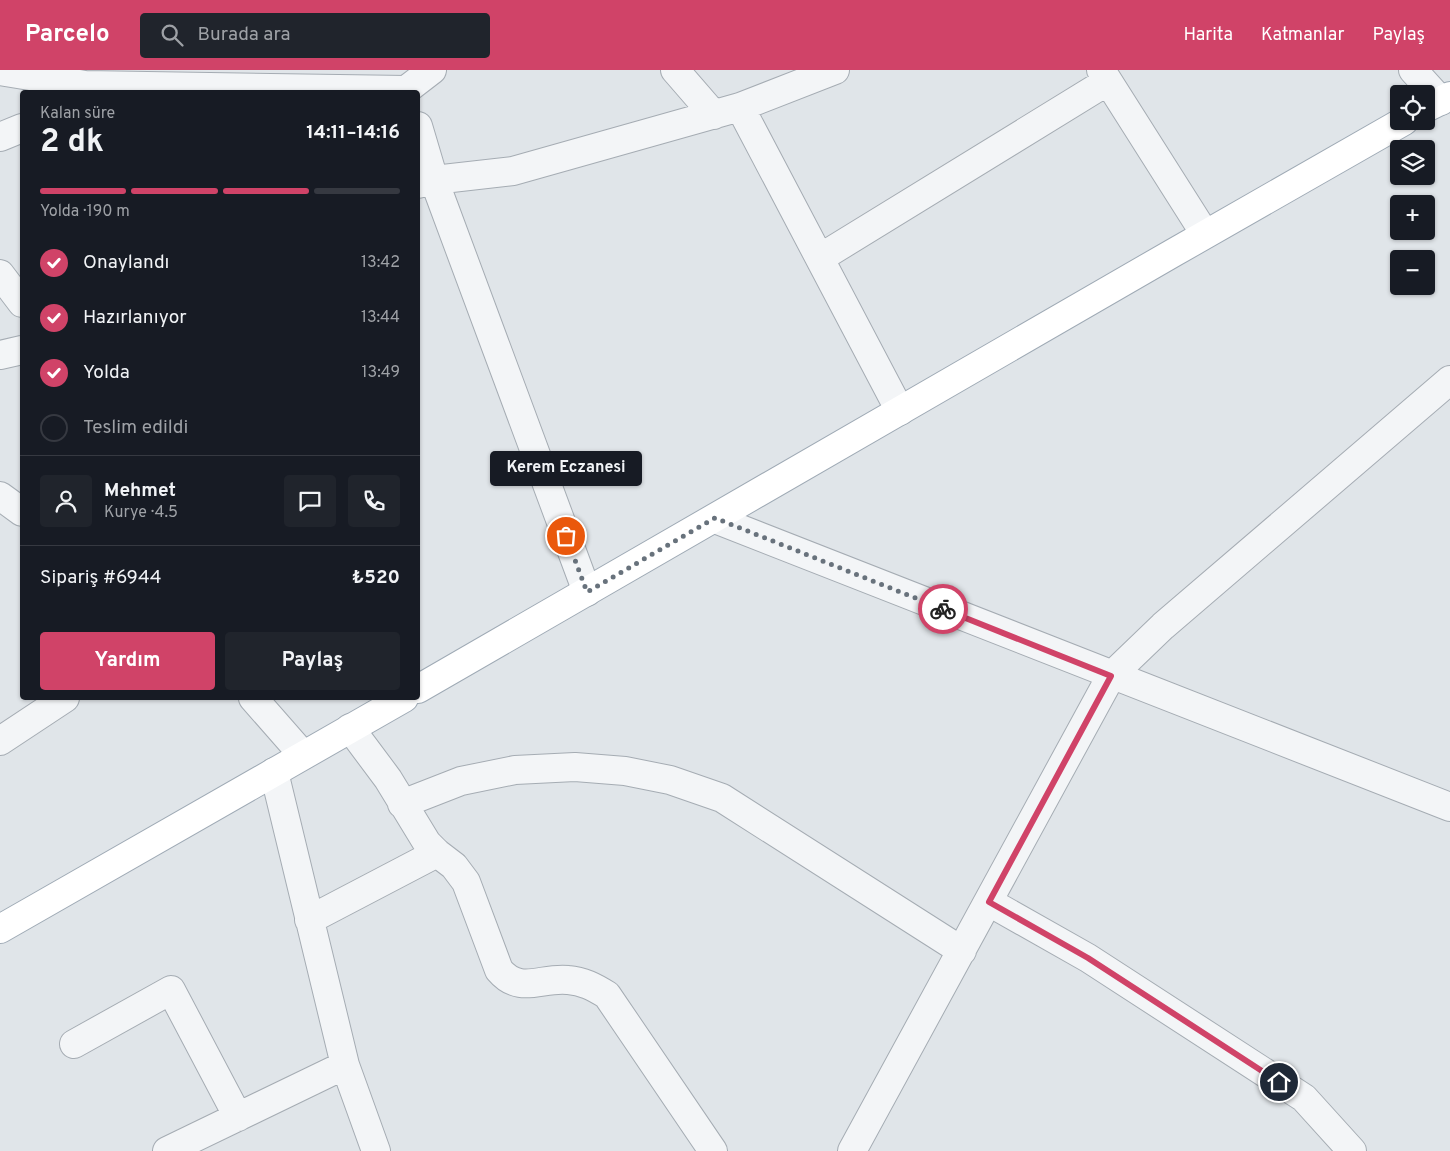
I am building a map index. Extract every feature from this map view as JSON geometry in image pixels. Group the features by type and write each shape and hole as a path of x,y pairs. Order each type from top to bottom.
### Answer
{"main road":[{"path":"420,689 1205,234 1390,129"},
{"path":"0,929 400,700"}],"street":[{"path":"407,90 432,70"},
{"path":"675,70 714,114"},
{"path":"426,182 513,171 740,107 835,70"},
{"path":"1413,70 1439,102"},
{"path":"0,72 83,89 244,90"},
{"path":"820,258 1104,76 1205,234"},
{"path":"740,107 900,411"},
{"path":"0,137 20,129"},
{"path":"420,140 426,182 587,592"},
{"path":"0,274 20,300"},
{"path":"0,355 20,350"},
{"path":"852,1151 1111,676 1163,626 1450,380"},
{"path":"0,496 20,511"},
{"path":"715,518 1111,676 1450,807"},
{"path":"0,741 62,700"},
{"path":"255,700 303,755"},
{"path":"350,728 388,779 427,842 437,853 454,866 466,882 499,970 514,983 522,984 566,979 582,982 607,995 713,1151"},
{"path":"402,804 461,781 515,770 575,767 625,771 670,780 722,798 962,951"},
{"path":"274,772 345,1066 376,1151"},
{"path":"309,920 437,853"},
{"path":"989,902 1088,958 1304,1098 1352,1151"},
{"path":"74,1044 171,990 238,1117"},
{"path":"167,1151 345,1066"}],"way so far":[{"path":"566,536 587,592 715,518 943,609"}],"place":[{"name":"Kerem Eczanesi","path":"566,536"}],"route":[{"path":"943,609 1111,676 989,902 1088,958 1279,1082"}]}
